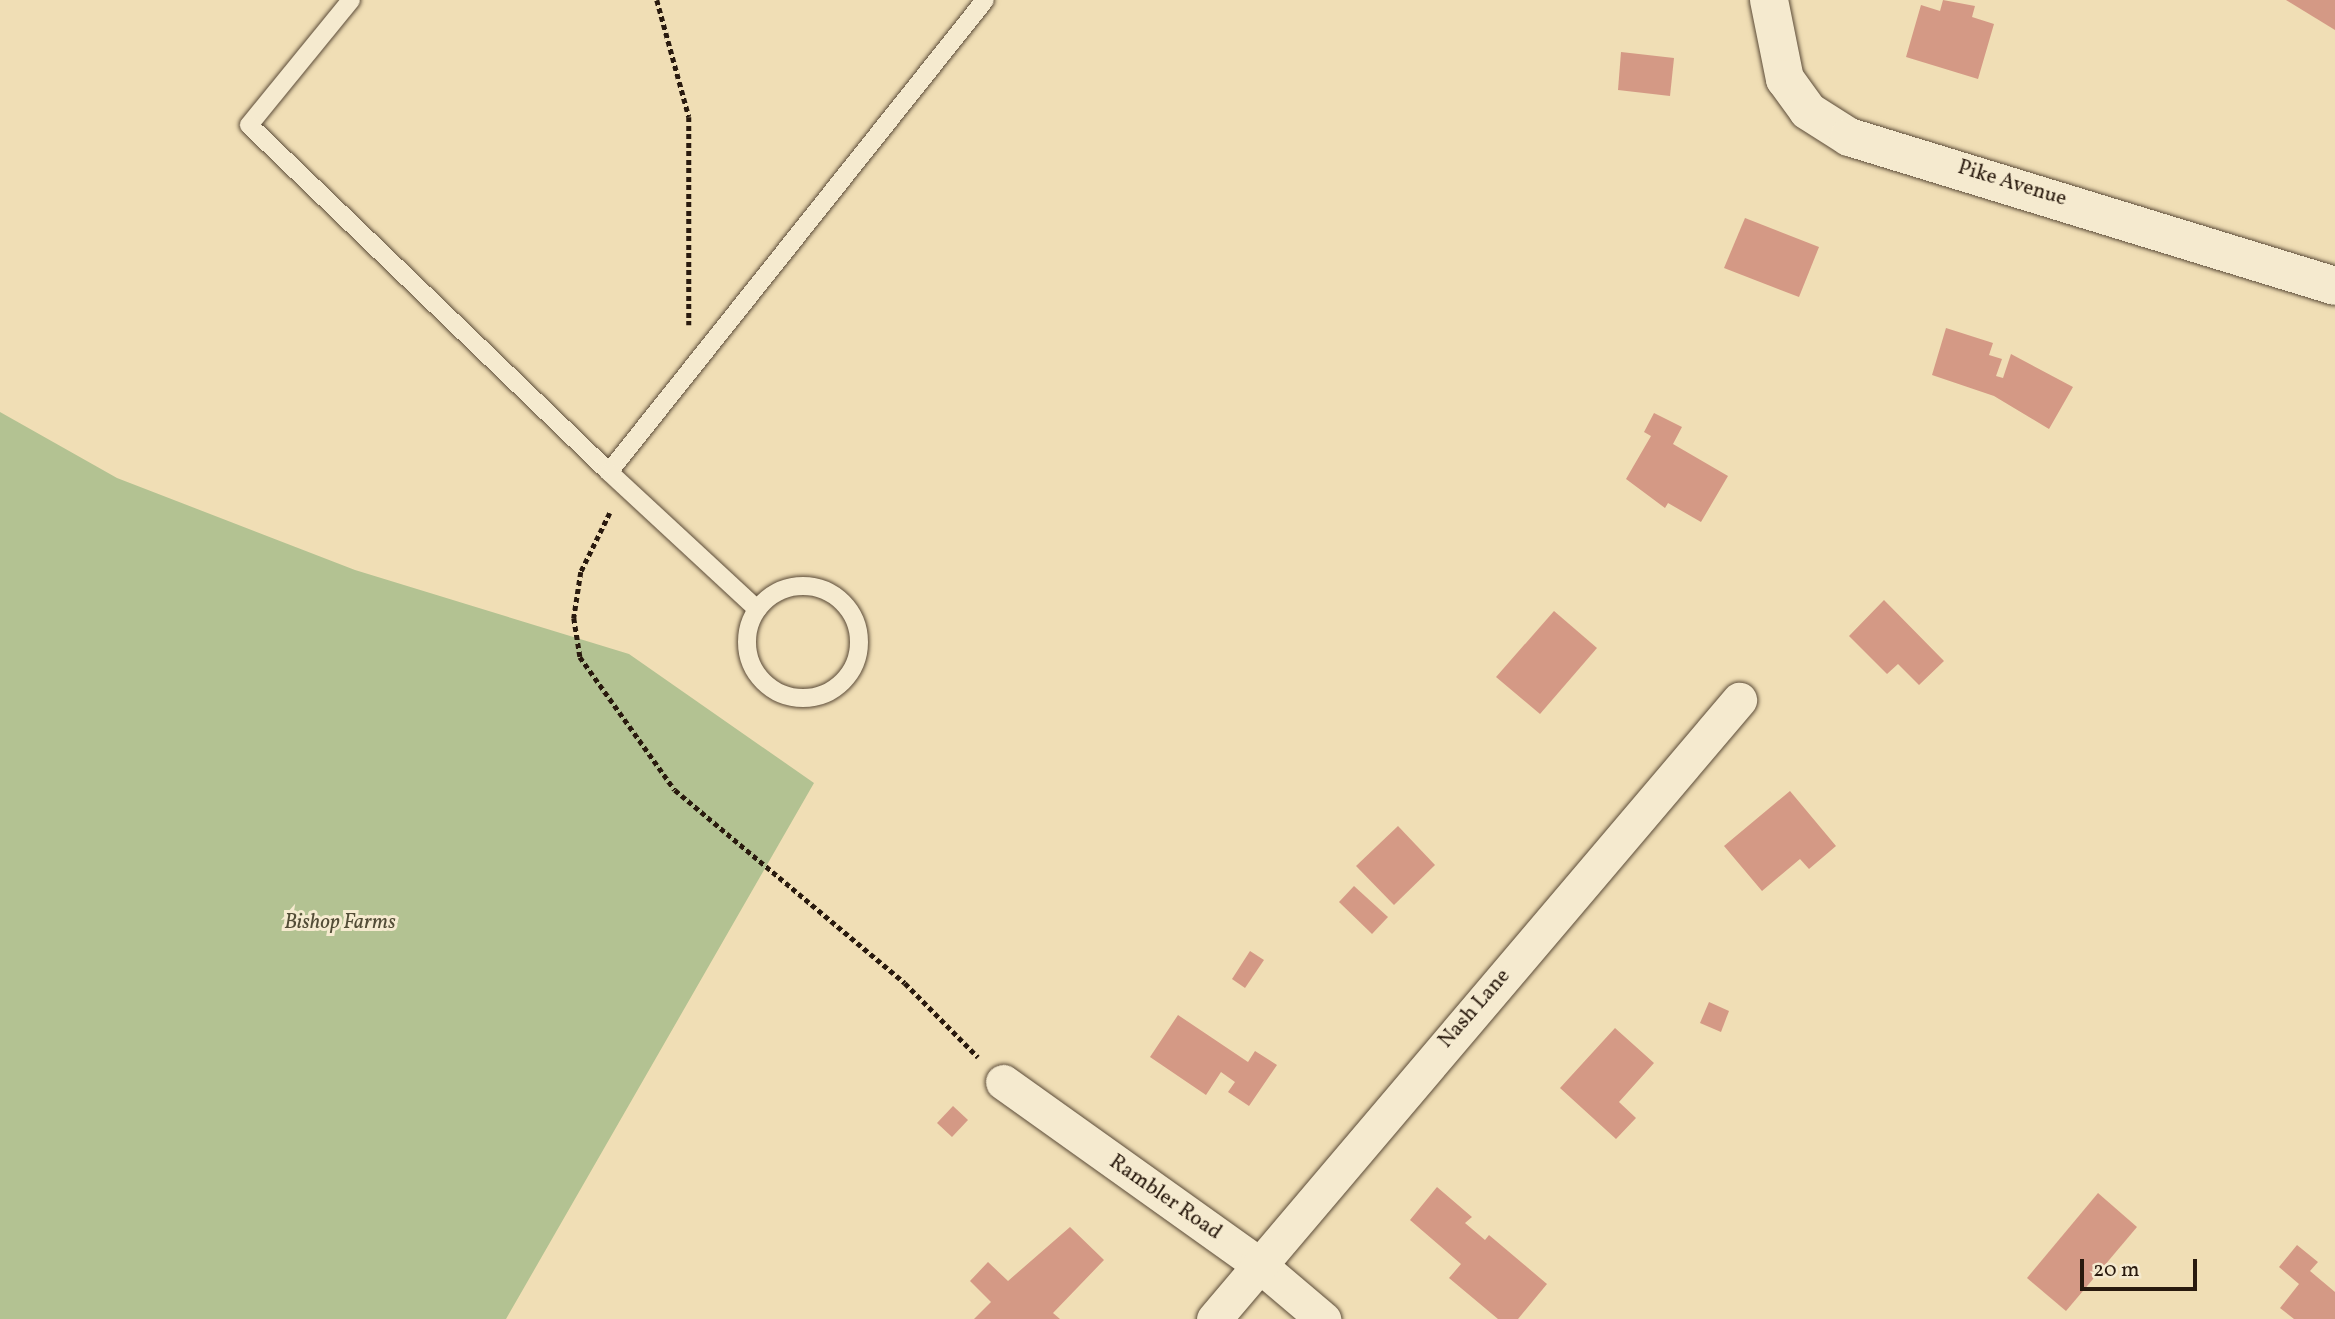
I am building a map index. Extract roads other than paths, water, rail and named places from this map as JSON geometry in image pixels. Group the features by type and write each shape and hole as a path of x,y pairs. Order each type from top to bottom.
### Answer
{"street":[{"name":"Pike Avenue","path":"1769,0 1785,79 1808,111 1849,137 2335,286"},
{"name":"Nash Lane","path":"1214,1319 1257,1263 1738,700"},
{"name":"Rambler Road","path":"1003,1082 1257,1263 1323,1319"}],"lane":[{"path":"351,0 248,125 609,472 757,609"},
{"path":"609,472 985,0"},
{"path":"786,588 823,589 839,599 851,612 859,648 843,682 810,698 774,691 750,663 748,626 757,609 786,588"}],"park label":[{"name":"Bishop Farms","path":"340,923"}]}
